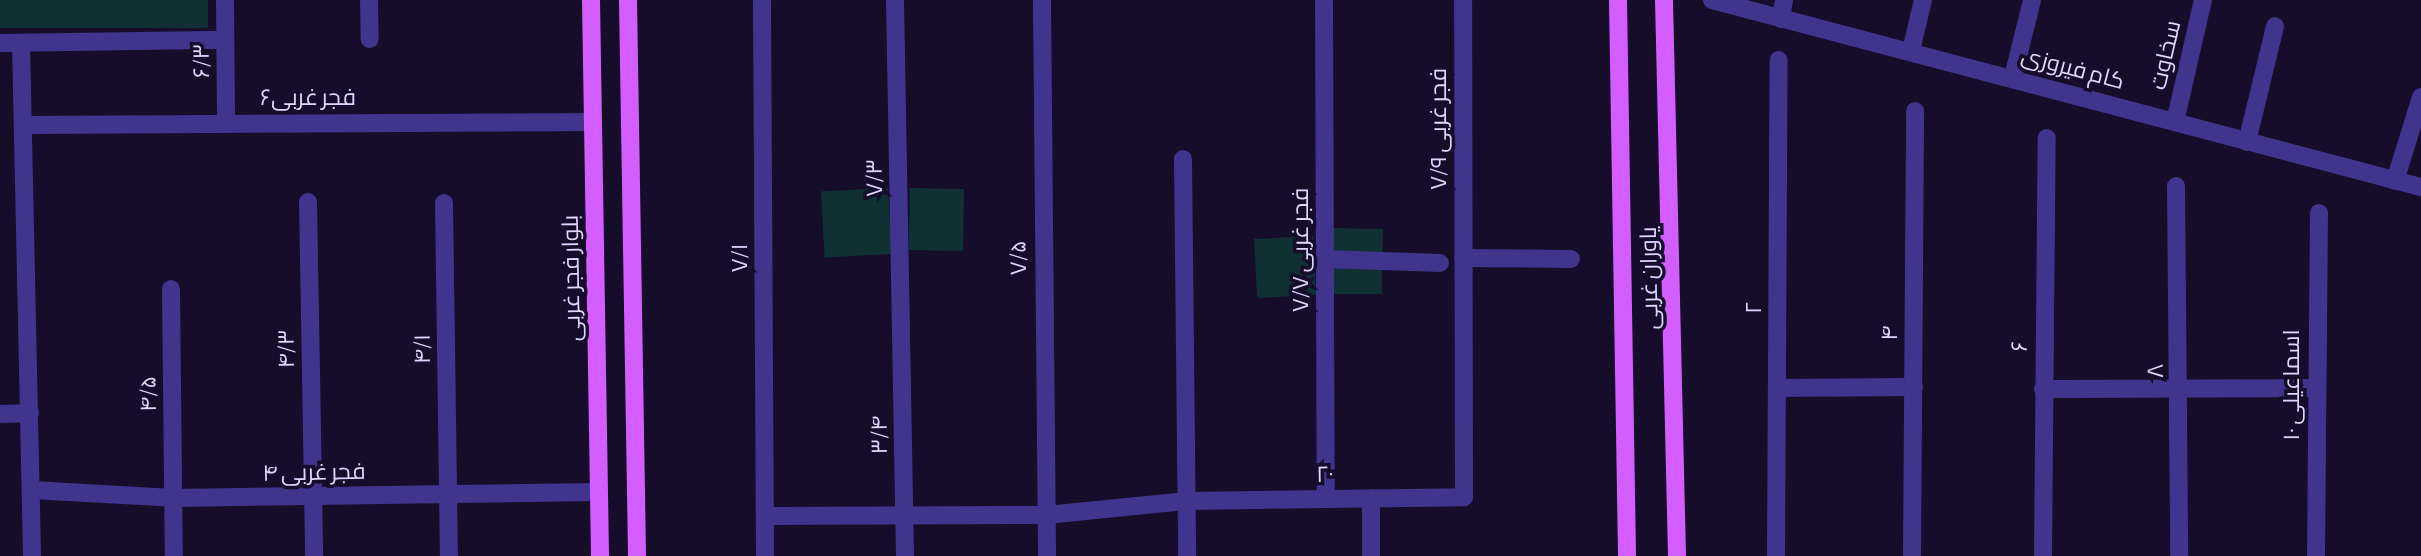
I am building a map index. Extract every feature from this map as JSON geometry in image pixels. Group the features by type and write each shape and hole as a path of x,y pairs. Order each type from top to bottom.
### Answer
{"main road":[{"name":"بلوار فجر غربی","path":"592,0 600,556"},
{"path":"628,0 637,556"},
{"name":"یاوران غربی","path":"1618,0 1627,556"},
{"name":"یاوران غربی","path":"1664,0 1677,556"}],"street":[{"name":"۶/۳","path":"225,0 226,121"},
{"path":"369,0 370,39"},
{"name":"۷/۱","path":"762,0 765,556"},
{"name":"۷/۳","path":"895,0 902,355"},
{"name":"۷/۵","path":"1042,0 1047,556"},
{"name":"۷/۷ فجر غربی","path":"1324,0 1326,499"},
{"name":"۷/۹ فجر غربی","path":"1463,0 1464,497"},
{"name":"کام فیروزی","path":"1712,0 2013,77 2246,142 2421,187"},
{"path":"1781,19 1784,0"},
{"path":"1910,51 1923,0"},
{"path":"2013,77 2032,0"},
{"name":"سخاوت","path":"2175,122 2203,0"},
{"path":"2246,142 2275,26"},
{"path":"0,43 225,40"},
{"path":"21,43 32,556"},
{"name":"۲","path":"1776,556 1779,60"},
{"path":"2395,181 2421,97"},
{"name":"۴","path":"1912,556 1915,111"},
{"name":"فجر غربی۶","path":"23,125 226,121 593,122"},
{"name":"۶","path":"2043,556 2047,138"},
{"path":"1183,159 1187,556"},
{"name":"۸","path":"2176,186 2180,389 2179,556"},
{"name":"۴/۳","path":"308,202 314,556"},
{"name":"۴/۱","path":"444,203 449,556"},
{"name":"اسماعیلی ۱۰","path":"2316,556 2314,388 2319,214"},
{"path":"1325,258 1440,263"},
{"path":"1463,258 1571,260"},
{"name":"۴/۵","path":"171,289 174,556"},
{"name":"۳/۴","path":"902,355 905,556"},
{"path":"1777,388 1914,387"},
{"path":"2043,389 2314,388"},
{"path":"0,414 30,413"},
{"name":"۴ فجر غربی","path":"32,490 173,498 597,492"},
{"name":"۲۰","path":"765,516 1046,515 1187,500 1464,497"},
{"path":"1371,498 1371,556"}],"green space":[{"path":"0,0 208,0 208,28 0,28"},
{"path":"888,188 891,254 825,257 821,192"},
{"path":"910,188 964,189 963,251 909,250"},
{"path":"1332,228 1383,229 1383,255 1332,254"},
{"path":"1313,236 1316,295 1257,298 1254,239"},
{"path":"1332,266 1382,266 1382,294 1332,294"}]}
